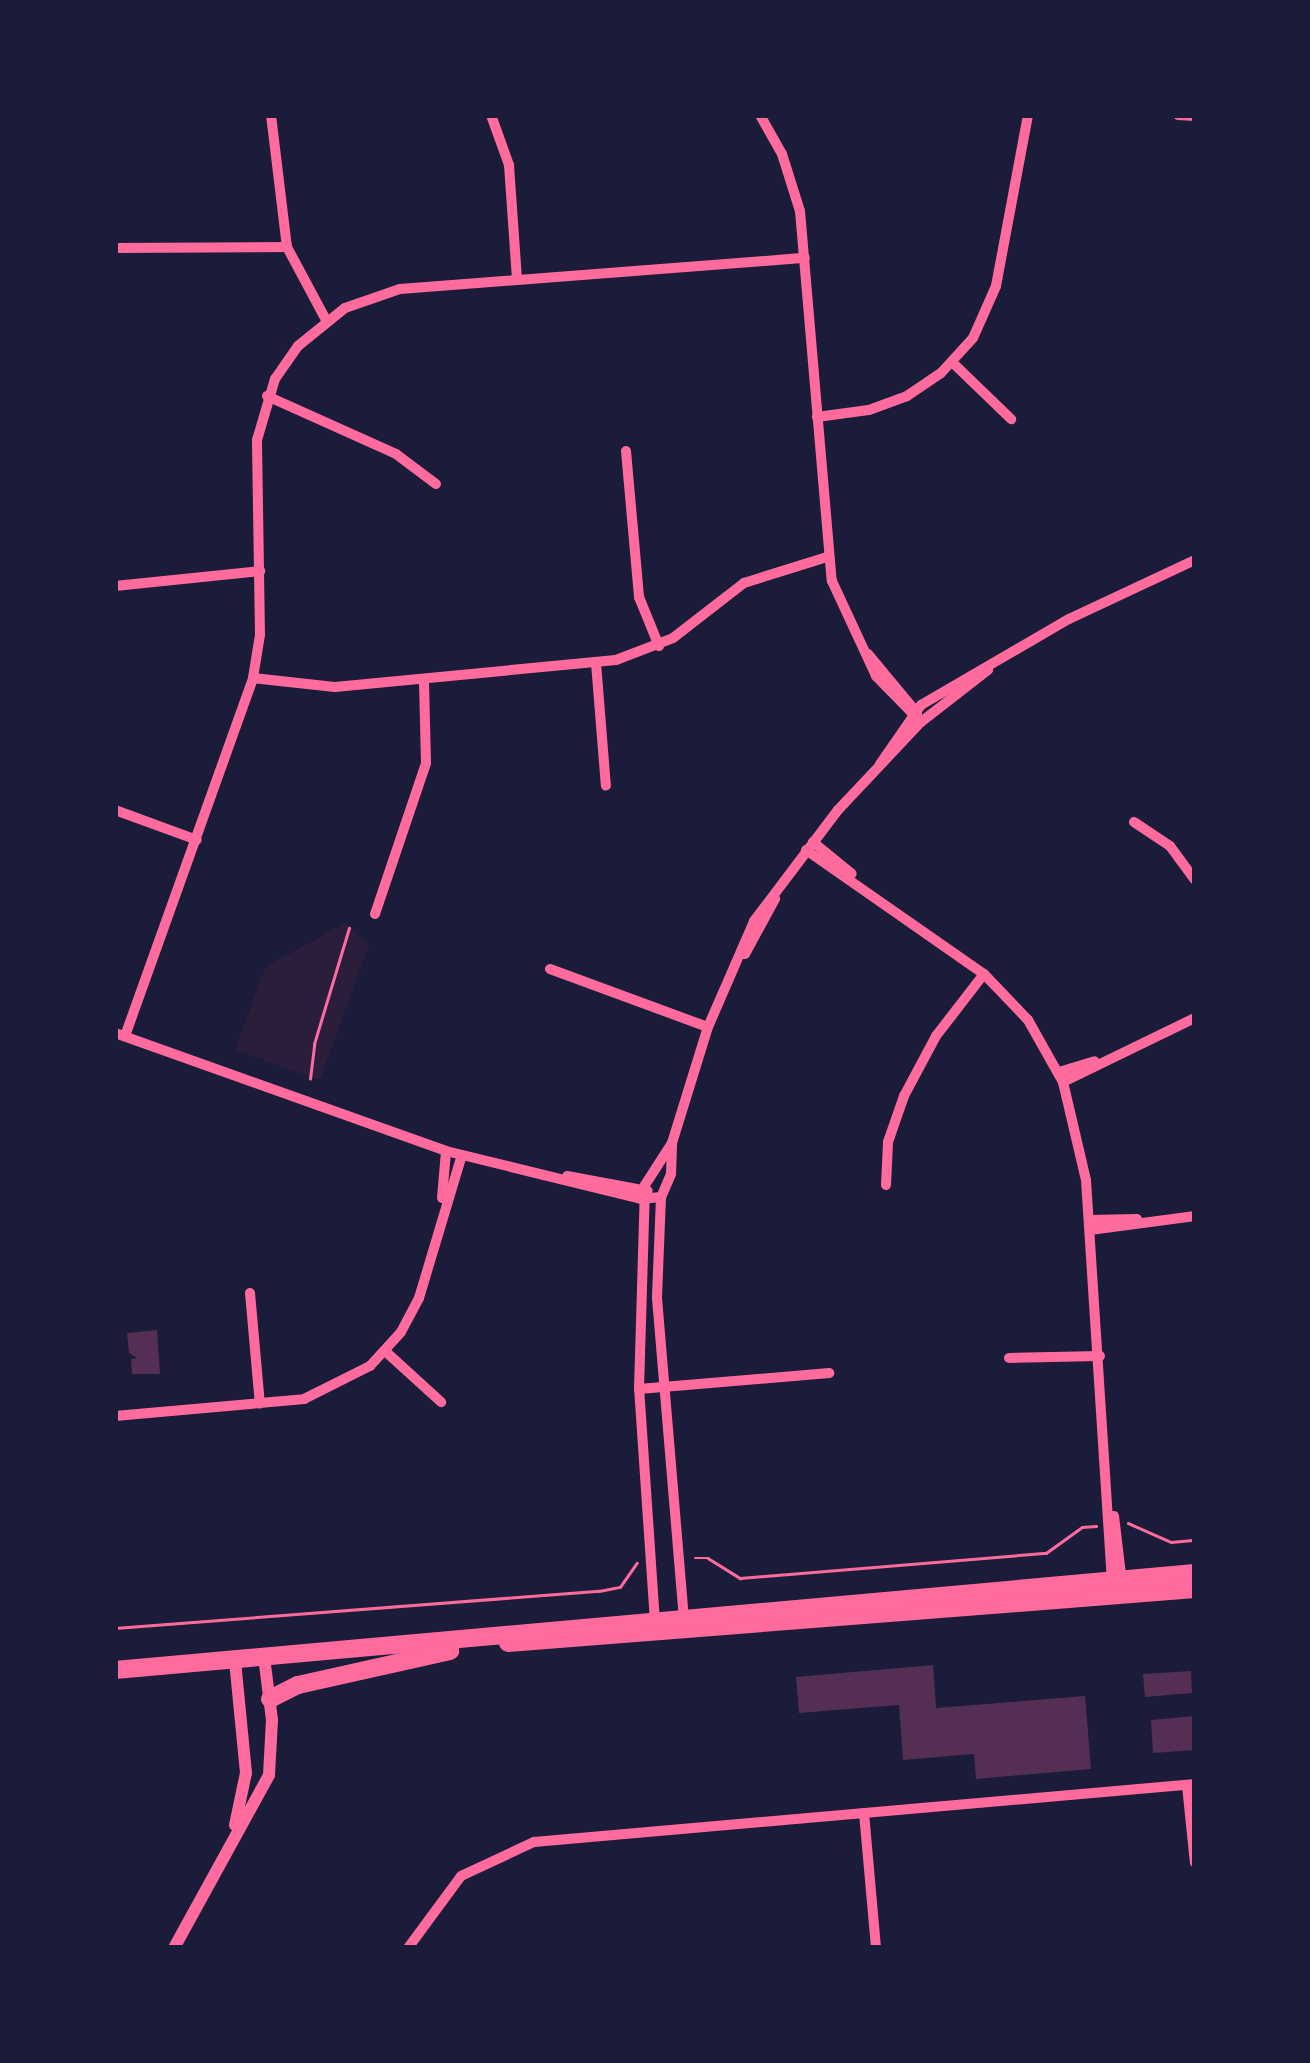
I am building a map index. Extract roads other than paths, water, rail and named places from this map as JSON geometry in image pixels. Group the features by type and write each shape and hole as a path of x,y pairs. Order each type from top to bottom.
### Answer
{"main road":[{"path":"270,1698 298,1685 490,1643 684,1622 1117,1585 1195,1573"},
{"path":"1117,1585 1195,1590"},
{"path":"115,1670 655,1625"},
{"path":"438,1643 490,1643"}],"street":[{"path":"271,115 286,247 326,320"},
{"path":"491,115 509,165 517,280"},
{"path":"760,115 792,181 805,258 828,557 838,601 860,646 921,722"},
{"path":"817,417 889,404 953,362 992,302 1028,115"},
{"path":"1178,115 1195,116"},
{"path":"115,248 286,247"},
{"path":"661,1197 446,1151 120,1034 197,840 253,678 260,572 257,440 267,396 284,364 326,320 400,288 805,258"},
{"path":"953,362 1010,419"},
{"path":"267,396 396,454 436,484"},
{"path":"626,452 639,597 659,646"},
{"path":"253,678 315,688 596,663 659,646 744,583 828,557"},
{"path":"876,769 912,712 1069,619 1195,560"},
{"path":"1162,576 1195,568"},
{"path":"115,586 260,572"},
{"path":"596,663 606,786"},
{"path":"655,1625 639,1389 648,1244 642,1194 672,1143 708,1026 739,960 775,898 810,846 876,769 921,722 988,670"},
{"path":"375,914 422,781 428,744 424,679"},
{"path":"115,810 197,840"},
{"path":"1134,822 1170,846 1195,880"},
{"path":"810,846 984,974 1028,1020 1061,1077 1082,1148 1117,1585"},
{"path":"550,969 708,1026"},
{"path":"886,1186 888,1142 904,1096 936,1036 984,974"},
{"path":"1061,1077 1195,1018"},
{"path":"672,1143 672,1174 661,1197 660,1387 684,1622"},
{"path":"442,1209 446,1151"},
{"path":"115,1416 260,1404 338,1386 385,1351 419,1298 442,1209 462,1155"},
{"path":"1089,1225 1195,1216"},
{"path":"250,1293 260,1404"},
{"path":"385,1351 440,1402"},
{"path":"1009,1358 1100,1356"},
{"path":"639,1389 829,1373"},
{"path":"174,1948 269,1775 270,1698 264,1658"},
{"path":"230,1842 246,1773 235,1660"},
{"path":"408,1948 446,1890 476,1866 516,1847 1191,1785 1195,1863"},
{"path":"864,1813 876,1948"}]}
